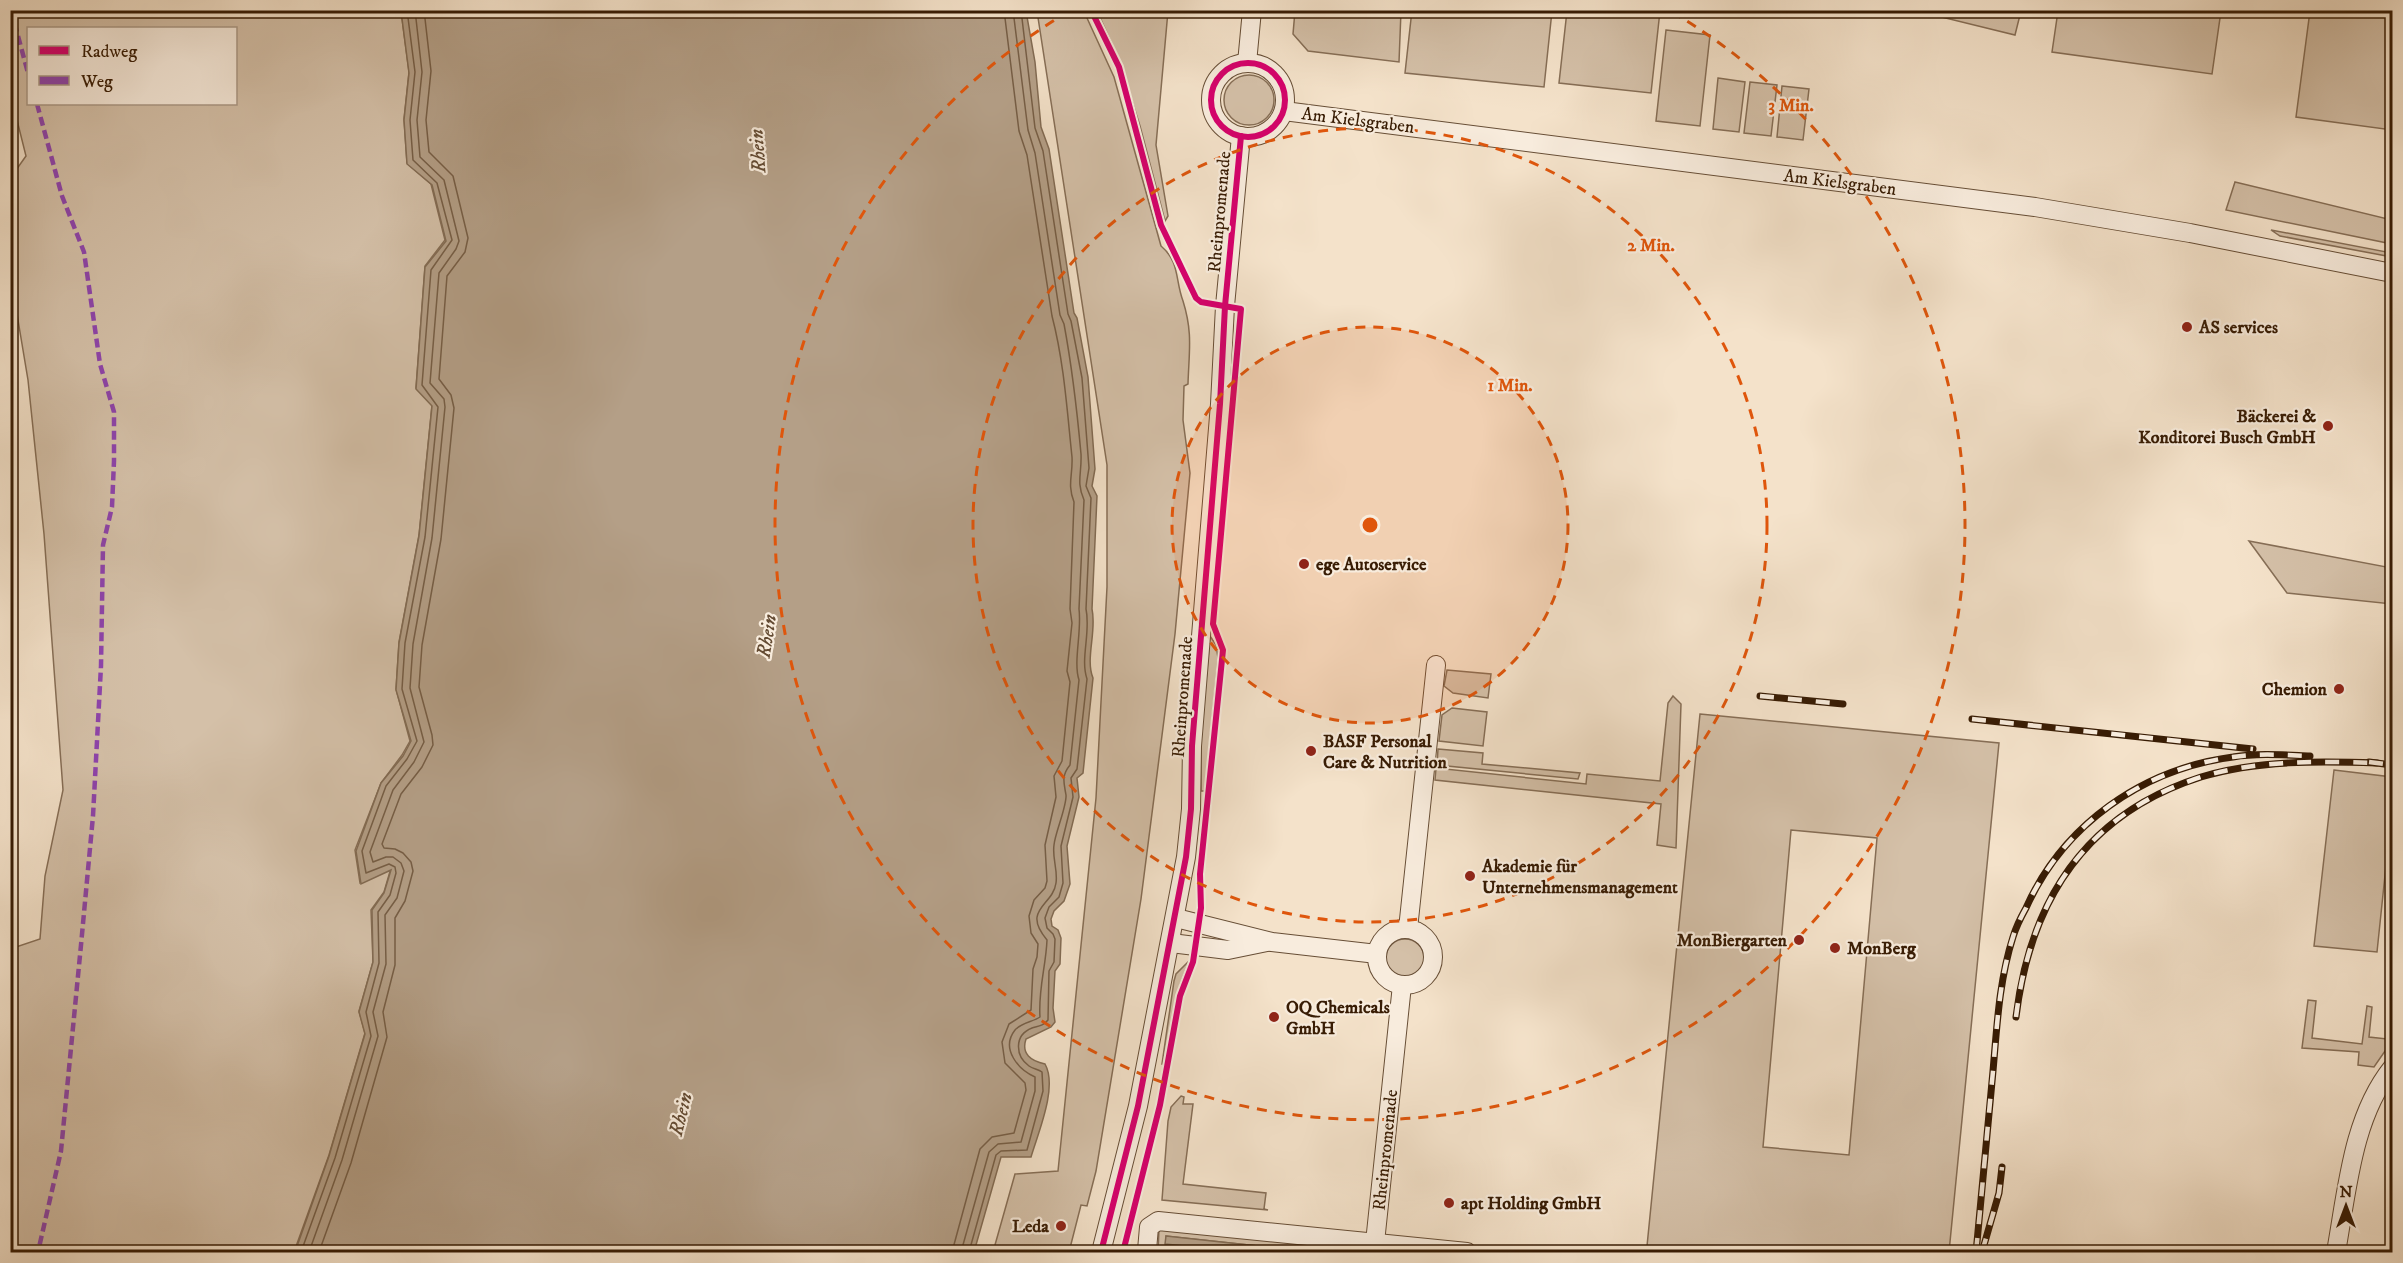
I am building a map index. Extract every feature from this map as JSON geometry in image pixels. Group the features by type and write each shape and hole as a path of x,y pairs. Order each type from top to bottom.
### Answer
{"street":[{"path":"1247,63 1252,10"},
{"path":"1247,63 1261,66 1273,72 1281,83 1285,97 1284,111 1278,123 1268,132 1255,136 1241,136 1231,132 1215,116 1212,93 1216,81 1224,72 1235,66 1247,63"},
{"name":"Am Kielsgraben","path":"1284,111 2036,207 2247,244 2392,273"},
{"name":"Rheinpromenade","path":"1101,1252 1138,1106 1186,857 1191,809 1191,746 1220,404 1225,306 1241,136"},
{"path":"1408,929 1436,665"},
{"path":"1176,918 1272,942 1377,954"},
{"path":"1408,929 1423,935 1428,941 1434,958 1432,968 1420,981 1402,985 1386,978 1381,971 1377,954 1379,945 1391,933 1408,929"},
{"path":"1171,943 1228,950 1272,942"},
{"name":"Rheinpromenade","path":"1375,1248 1402,985"},
{"path":"2336,1252 2353,1160 2362,1129 2392,1068"},
{"path":"1149,1252 1147,1250 1149,1227 1158,1221 1375,1248 1467,1252"}],"shaded area":[{"path":"1412,10 1552,11 1544,87 1405,73"},
{"path":"2021,10 2015,35 1925,13 1925,11"},
{"path":"11,11 401,11 409,72 404,119 407,163 431,184 445,240 425,266 416,388 432,405 419,535 399,642 396,689 410,741 381,783 355,850 360,883 391,868 384,892 371,910 373,962 359,1011 365,1033 329,1155 294,1252 11,1252 10,949 40,939 45,876 63,790 44,534 28,380 11,278 11,212 16,170 26,156 11,96"},
{"path":"1037,11 1085,11 1114,77 1161,246 1174,265 1186,312 1190,342 1188,384 1184,386 1183,420 1190,473 1175,634 1141,899 1096,1171 1087,1206 1081,1205 1069,1252 993,1252 1015,1174 1058,1171 1096,798 1107,587 1107,465"},
{"path":"1097,11 1168,11 1156,145 1168,216 1165,221 1140,126 1118,57"},
{"path":"1295,11 1401,11 1399,62 1308,51 1293,34"},
{"path":"1567,11 1660,11 1651,93 1559,83"},
{"path":"2058,11 2221,11 2212,74 2052,52"},
{"path":"2310,11 2392,11 2392,130 2296,117"},
{"path":"1666,30 1710,35 1700,126 1656,121"},
{"path":"1244,75 1254,75 1267,82 1274,95 1274,105 1267,118 1254,125 1244,125 1235,121 1228,114 1224,105 1224,95 1228,86 1235,79"},
{"path":"1718,78 1745,82 1739,132 1713,129"},
{"path":"1750,82 1777,85 1771,136 1744,133"},
{"path":"1782,86 1809,89 1803,140 1777,137"},
{"path":"2235,182 2392,220 2392,244 2226,210"},
{"path":"2271,230 2392,253 2392,257 2280,236"},
{"path":"2249,541 2392,568 2392,604 2287,593"},
{"path":"1210,636 1216,645 1218,658 1205,791 1201,791 1201,737"},
{"path":"1447,670 1491,674 1488,698 1453,693 1444,686"},
{"path":"1673,696 1681,704 1676,848 1657,845 1661,804 1435,780 1436,768 1586,784 1587,774 1660,781 1668,703"},
{"path":"1452,708 1487,712 1483,746 1439,741 1442,715"},
{"path":"1700,714 1999,743 1949,1252 1716,1252 1647,1246","holes":["1791,830 1877,838 1849,1155 1763,1147"]},
{"path":"1438,749 1483,753 1482,764 1580,773 1578,779 1437,765"},
{"path":"2334,770 2392,777 2392,808 2377,952 2314,946"},
{"path":"1405,939 1418,945 1424,958 1418,971 1405,977 1392,971 1386,958 1392,945"},
{"path":"1189,961 1180,985 1164,1064 1162,1064 1174,981 1176,974"},
{"path":"2308,1000 2316,1001 2312,1038 2362,1044 2367,1006 2372,1007 2369,1037 2387,1039 2388,1026 2392,1027 2392,1041 2374,1067 2358,1065 2359,1052 2302,1048"},
{"path":"1181,1096 1184,1097 1183,1104 1193,1104 1183,1184 1266,1193 1264,1209 1268,1210 1162,1200 1168,1121 1171,1107"},
{"path":"1159,1229 1351,1248 1353,1252 1313,1252 1166,1236 1166,1244 1242,1252 1158,1252"}],"water":[{"name":"Rhein","path":"401,11 1026,11 1035,62 1041,127 1049,149 1074,313 1077,318 1088,377 1095,469 1092,486 1097,496 1090,662 1093,678 1083,773 1077,778 1079,797 1067,846 1070,884 1064,901 1054,911 1051,919 1052,926 1058,930 1061,938 1060,964 1055,971 1053,1008 1055,1022 1051,1027 1026,1039 1025,1044 1028,1056 1045,1064 1049,1085 1048,1097 1031,1157 1001,1157 974,1252 295,1252 329,1156 365,1034 359,1012 373,962 372,910 384,893 391,870 361,884 356,851 381,783 403,756 411,741 396,690 399,643 419,536 432,406 416,389 425,267 446,241 432,185 407,164 404,120 409,73"},
{"path":"1166,1236 1313,1252 1242,1252 1165,1244"}],"railway":[{"path":"1760,696 1843,704"},
{"path":"1972,719 2253,749"},
{"path":"1976,1252 2002,987 2008,954 2016,930 2042,878 2061,851 2109,806 2137,788 2167,774 2233,757 2310,756"},
{"path":"2369,762 2392,765"},
{"path":"2016,1017 2023,975 2034,936 2050,900 2070,867 2095,839 2125,814 2160,793 2222,771 2289,763 2377,763"},
{"path":"1982,1252 1999,1193 2002,1167"}],"marked path":[{"path":"11,10 27,69"},
{"path":"37,105 62,196 84,252 100,364 114,412 112,507 103,545 101,666 93,816 61,1151 38,1252"}],"cycle path":[{"path":"1091,10 1119,67 1161,225 1196,298 1201,302 1241,309 1213,624 1223,650 1200,874 1201,908 1193,962 1180,996 1160,1105 1123,1252"},
{"path":"1248,63 1262,66 1274,74 1282,86 1285,100 1282,114 1274,126 1262,134 1248,137 1234,134 1222,126 1214,114 1211,100 1214,86 1222,74 1234,66 1248,63"},
{"path":"1101,1252 1138,1106 1186,857 1191,809 1192,746 1220,404 1225,306 1241,136"}],"place":[{"name":"AS services","path":"2187,327"},
{"name":"Bäckerei & Konditorei Busch GmbH","path":"2328,426"},
{"name":"ege Autoservice","path":"1304,564"},
{"name":"Chemion","path":"2339,689"},
{"name":"BASF Personal Care & Nutrition","path":"1311,751"},
{"name":"Akademie für Unternehmensmanagement","path":"1470,876"},
{"name":"MonBiergarten","path":"1799,940"},
{"name":"MonBerg","path":"1835,948"},
{"name":"OQ Chemicals GmbH","path":"1274,1017"},
{"name":"apt Holding GmbH","path":"1449,1203"},
{"name":"Leda","path":"1061,1226"}]}
